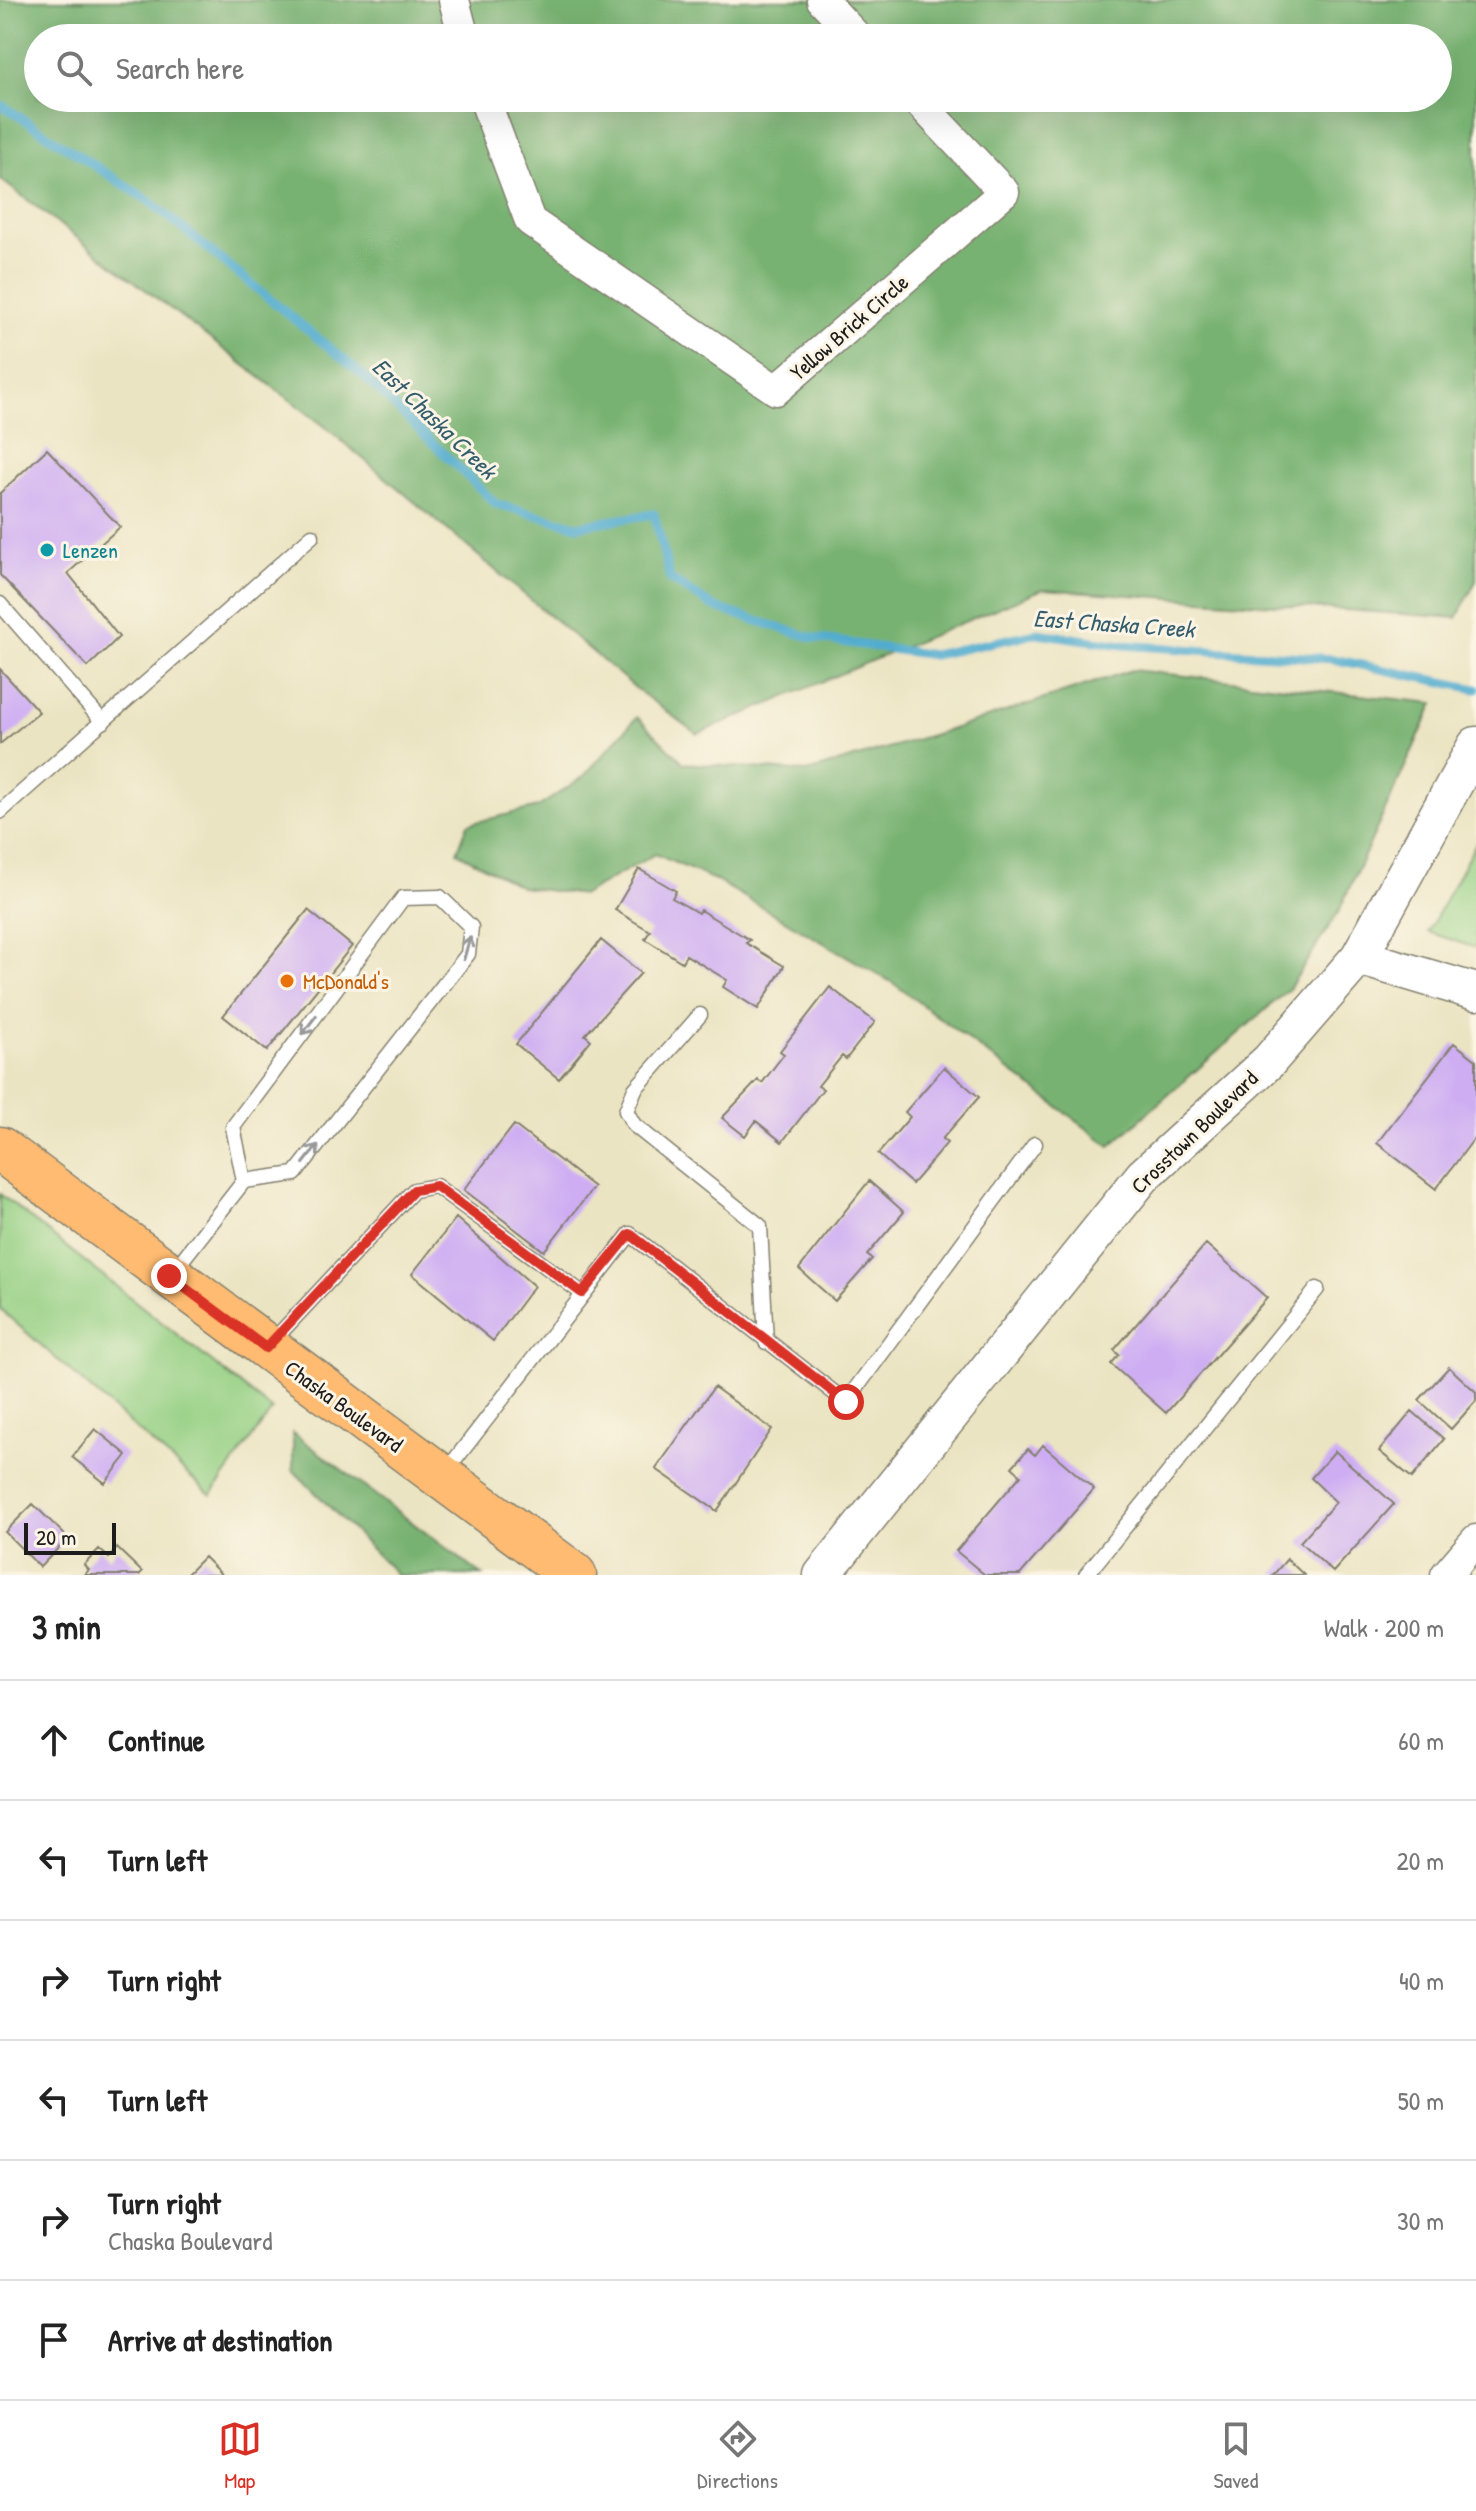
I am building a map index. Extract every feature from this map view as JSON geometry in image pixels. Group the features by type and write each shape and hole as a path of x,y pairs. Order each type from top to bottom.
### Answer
{"main road":[{"name":"Chaska Boulevard","path":"0,1149 574,1575"}],"street":[{"path":"454,0 460,24"},
{"path":"822,0 845,24"},
{"name":"Yellow Brick Circle","path":"489,112 530,221 776,390 1004,192 928,112"},
{"name":"Crosstown Boulevard","path":"822,1575 1143,1176 1269,1061 1359,957 1476,745"},
{"path":"1359,957 1476,992"},
{"path":"1446,1575 1476,1540"}],"lane":[{"path":"0,812 103,722 169,659 312,536"},
{"path":"0,604 103,722"},
{"path":"169,1276 244,1181 295,1174 468,954 471,927 440,897 403,898 233,1127 244,1181"},
{"path":"700,1015 635,1089 626,1111 634,1125 760,1226 766,1342"},
{"path":"441,1477 630,1234 846,1402 1035,1144"},
{"path":"266,1348 414,1190 436,1186 582,1293"},
{"path":"1086,1575 1317,1289"}],"green space":[{"path":"0,0 1476,0 1476,581 1457,618 1043,589 697,734 639,691 323,425 0,179"},
{"path":"1132,670 1434,703 1339,911 1289,989 1110,1146 893,983 715,880 655,854 583,895 521,887 457,852 468,824 538,807 583,777 637,717 684,763 807,772 962,726"},
{"path":"1476,843 1476,948 1428,932"},
{"path":"0,1194 272,1410 211,1495 0,1309"},
{"path":"293,1433 482,1575 397,1575 293,1470"}],"building":[{"name":"Lenzen","path":"47,449 120,527 68,573 119,637 88,667 0,575 0,493"},
{"path":"0,669 39,712 0,744"},
{"path":"639,869 676,891 672,898 698,913 700,910 750,940 746,943 784,966 758,1009 723,987 727,980 686,955 682,962 645,939 650,931 615,910"},
{"name":"McDonald's","path":"308,910 352,946 267,1051 223,1016"},
{"path":"601,940 641,973 585,1035 591,1040 559,1079 516,1044"},
{"path":"830,987 875,1022 846,1059 842,1056 818,1086 823,1089 782,1142 756,1121 745,1136 722,1118 758,1080 762,1083 784,1054 780,1051"},
{"path":"1454,1043 1476,1060 1476,1136 1436,1189 1377,1143"},
{"path":"944,1067 979,1097 942,1139 947,1143 912,1184 878,1154 910,1117 905,1112"},
{"path":"514,1125 594,1187 544,1251 464,1190"},
{"path":"869,1181 904,1212 867,1255 872,1259 835,1301 799,1269"},
{"path":"456,1218 534,1286 493,1341 412,1274"},
{"path":"1206,1244 1267,1298 1166,1413 1111,1364 1119,1355 1114,1350"},
{"path":"1449,1367 1476,1392 1476,1401 1451,1429 1419,1400"},
{"path":"714,1387 772,1429 717,1511 656,1469"},
{"path":"1412,1411 1444,1439 1412,1478 1379,1451"},
{"path":"95,1429 127,1455 105,1483 72,1457"},
{"path":"1043,1445 1094,1489 1020,1575 985,1575 956,1551 1021,1475 1012,1467 1028,1449 1035,1455"},
{"path":"1335,1451 1394,1504 1333,1572 1300,1542 1336,1502 1311,1478"},
{"path":"33,1504 68,1538 40,1567 5,1532"},
{"path":"117,1548 142,1572 139,1575 84,1575 89,1570 84,1565 99,1549 109,1558"},
{"path":"204,1557 222,1575 186,1575"},
{"path":"1287,1559 1304,1575 1273,1575"}],"waterway":[{"name":"East Chaska Creek","path":"0,104 149,201 358,371 496,504 577,526 654,514 670,579 716,608 813,638 933,655 1037,633 1123,645 1333,659 1476,689"}],"place":[{"name":"Lenzen","path":"47,550"},
{"name":"McDonald's","path":"287,981"}],"route":[{"path":"169,1276 266,1348 414,1190 436,1186 582,1293 630,1234 846,1402"}]}
